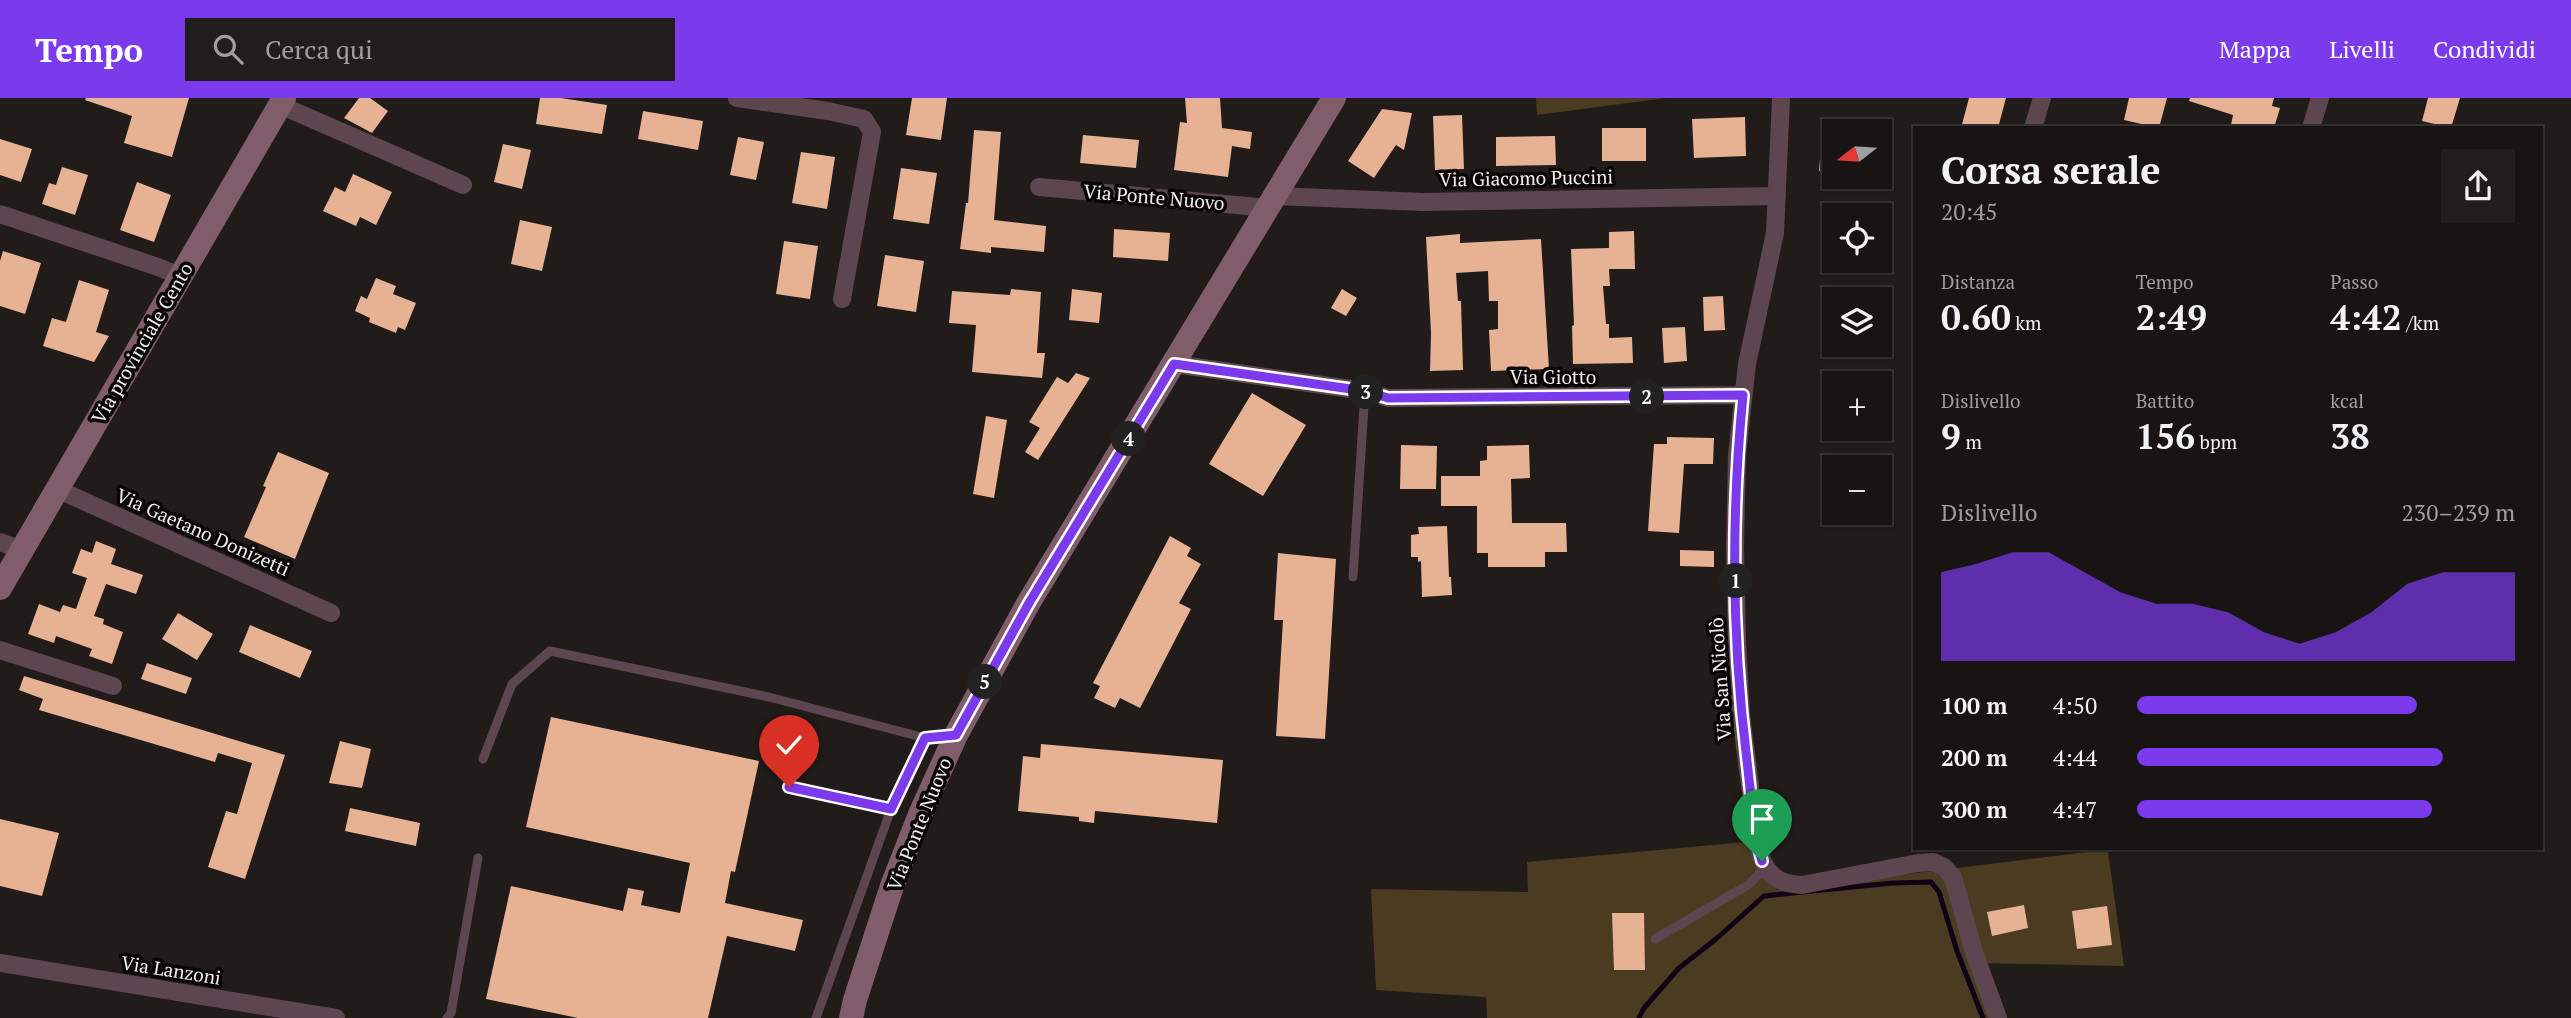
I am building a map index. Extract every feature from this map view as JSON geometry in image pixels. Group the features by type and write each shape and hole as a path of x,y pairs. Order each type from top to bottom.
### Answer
{"main road":[{"name":"Via Ponte Nuovo","path":"851,1018 892,887 921,812 956,735 1029,603 1334,98"},
{"name":"Via provinciale Cento","path":"0,588 11,546 57,489 282,102"}],"street":[{"path":"737,98 864,119 872,132 842,299"},
{"name":"Via San Nicolò","path":"1766,867 1758,848 1741,716 1737,640 1736,481 1747,364 1775,233 1781,98"},
{"path":"2034,126 2042,98"},
{"path":"2312,126 2320,98"},
{"path":"282,102 463,185"},
{"name":"Via Ponte Nuovo","path":"1039,187 1272,202"},
{"name":"Via Giacomo Puccini","path":"1272,202 1777,196"},
{"path":"0,214 180,276"},
{"name":"Via Giotto","path":"1174,364 1365,391 1388,398 1743,395"},
{"name":"Via Gaetano Donizetti","path":"57,489 331,613"},
{"path":"0,650 113,686"},
{"path":"1766,867 1777,880 1802,885 1918,863 1933,862 1944,867 1953,877 1974,952 1998,1018"},
{"name":"Via Lanzoni","path":"0,963 336,1018"}],"lane":[{"path":"1353,577 1365,391"},
{"path":"483,759 512,684 550,651 769,697 925,738 956,735"},
{"path":"816,1018 891,809 925,738"},
{"path":"789,787 891,809"},
{"path":"446,1018 451,1013 478,859"},
{"path":"1655,939 1748,884 1766,867"}],"shaded area":[{"path":"1536,98 1666,98 1537,115"},
{"path":"1767,840 1777,890 2086,852 2108,852 2124,966 1979,963 2002,1018 1487,1018 1486,997 1376,990 1371,889 1528,892 1527,862"}],"building":[{"path":"189,98 172,157 124,143 132,116 85,100"},
{"path":"359,98 370,98 388,111 372,133 344,118"},
{"path":"540,98 561,98 607,105 602,134 536,124"},
{"path":"912,98 947,98 941,140 906,135"},
{"path":"1185,98 1220,98 1222,128 1252,132 1250,149 1232,146 1228,177 1174,170 1180,122 1187,123"},
{"path":"1969,98 2006,98 1999,126 1962,126"},
{"path":"2129,98 2167,98 2160,126 2124,120"},
{"path":"2190,98 2274,98 2272,106 2280,108 2275,126 2234,126 2231,125 2233,115 2189,101"},
{"path":"2428,98 2460,98 2452,126 2422,121"},
{"path":"1382,109 1412,113 1404,150 1396,145 1374,178 1348,161"},
{"path":"643,111 703,121 698,150 638,139"},
{"path":"1462,115 1464,169 1435,170 1433,116"},
{"path":"1745,117 1746,156 1694,158 1692,119"},
{"path":"1602,128 1646,128 1646,161 1602,161"},
{"path":"974,130 1001,132 994,220 1046,226 1044,252 991,247 991,253 960,249 968,203"},
{"path":"1822,134 1822,171 1819,171"},
{"path":"1083,135 1139,140 1136,168 1080,163"},
{"path":"1555,136 1556,165 1496,166 1496,137"},
{"path":"738,137 764,142 756,180 730,175"},
{"path":"0,139 32,149 21,182 0,175"},
{"path":"503,144 531,150 522,189 494,182"},
{"path":"801,152 835,157 827,209 792,203"},
{"path":"62,167 88,175 75,215 42,204 49,183 56,185"},
{"path":"901,168 937,173 929,224 893,219"},
{"path":"353,174 392,192 376,225 360,217 356,226 323,211 335,187 345,192"},
{"path":"137,182 171,195 154,242 120,230"},
{"path":"520,220 552,227 542,271 511,264"},
{"path":"1114,229 1170,233 1168,261 1113,257"},
{"path":"1634,231 1635,269 1609,269 1610,286 1603,286 1609,338 1632,337 1633,363 1573,364 1571,249 1609,248 1609,232"},
{"path":"1460,234 1460,243 1541,239 1549,369 1491,371 1489,330 1498,329 1498,301 1489,301 1488,271 1456,273 1458,301 1461,301 1463,370 1430,371 1431,333 1426,237"},
{"path":"784,241 818,246 810,299 776,294"},
{"path":"3,251 41,263 25,314 0,306 0,261"},
{"path":"885,255 924,261 916,312 877,306"},
{"path":"376,278 396,286 393,294 416,303 405,330 398,327 396,333 369,322 370,318 355,311 361,296 367,299"},
{"path":"79,280 109,290 96,332 109,336 94,362 43,346 52,318 66,322"},
{"path":"1011,289 1041,292 1037,353 1045,353 1042,378 972,372 976,325 949,323 952,291 1010,295"},
{"path":"1072,289 1102,293 1099,323 1069,320"},
{"path":"1342,289 1357,298 1346,316 1331,308"},
{"path":"1723,296 1725,330 1704,331 1703,297"},
{"path":"1685,327 1687,361 1664,363 1662,328"},
{"path":"1076,373 1090,378 1038,460 1025,452 1040,428 1029,422 1057,377 1068,383"},
{"path":"1252,393 1306,425 1263,496 1209,464"},
{"path":"986,416 1007,420 994,498 973,494"},
{"path":"1667,437 1714,438 1713,464 1684,464 1679,533 1648,531 1654,444 1667,444"},
{"path":"1401,445 1437,446 1436,489 1400,489"},
{"path":"1529,445 1530,478 1511,479 1512,523 1566,523 1567,552 1545,552 1545,567 1488,567 1488,553 1477,553 1477,506 1441,506 1441,476 1480,476 1480,461 1487,460 1487,446"},
{"path":"278,452 329,473 295,559 244,537"},
{"path":"1447,526 1452,595 1422,597 1421,561 1418,562 1418,557 1411,557 1411,535 1419,534 1418,527"},
{"path":"1170,536 1191,548 1187,556 1201,564 1179,603 1191,609 1140,708 1120,698 1115,708 1094,698 1100,686 1093,683"},
{"path":"96,541 116,549 111,564 143,575 136,594 106,584 94,616 104,619 103,624 123,632 112,664 89,656 92,649 56,636 54,643 28,634 39,604 60,612 63,605 76,609 87,578 72,573 81,549 92,553"},
{"path":"1680,550 1714,551 1714,567 1680,566"},
{"path":"1278,553 1336,559 1325,739 1276,736 1283,620 1274,620"},
{"path":"178,613 213,634 197,660 162,639"},
{"path":"250,625 312,651 300,678 239,652"},
{"path":"147,663 192,678 186,694 141,679"},
{"path":"24,676 285,755 245,879 208,867 226,811 237,814 252,763 218,753 215,762 39,710 43,699 19,690"},
{"path":"551,717 759,761 735,872 731,871 725,903 803,920 795,951 727,936 708,1018 578,1018 486,999 511,886 623,911 628,888 644,891 641,905 680,913 690,863 526,827"},
{"path":"340,741 371,749 362,788 329,783"},
{"path":"1041,744 1223,760 1217,823 1095,811 1094,823 1079,821 1079,817 1018,811 1023,756 1040,758"},
{"path":"350,808 420,823 416,846 345,831"},
{"path":"0,819 59,833 42,896 0,886"},
{"path":"2024,905 2028,928 1992,936 1987,912"},
{"path":"2107,906 2112,945 2077,949 2072,911"},
{"path":"1612,913 1644,913 1645,970 1614,970"}],"waterway":[{"path":"1639,1018 1644,1008 1679,968 1764,896 1893,883 1931,882 1939,892 1957,951 1983,1018"}],"route":[{"path":"789,787 891,809 925,738 956,735 1029,603 1174,364 1365,391 1388,398 1743,395 1737,455 1737,640 1741,716 1755,829 1762,861"}]}
